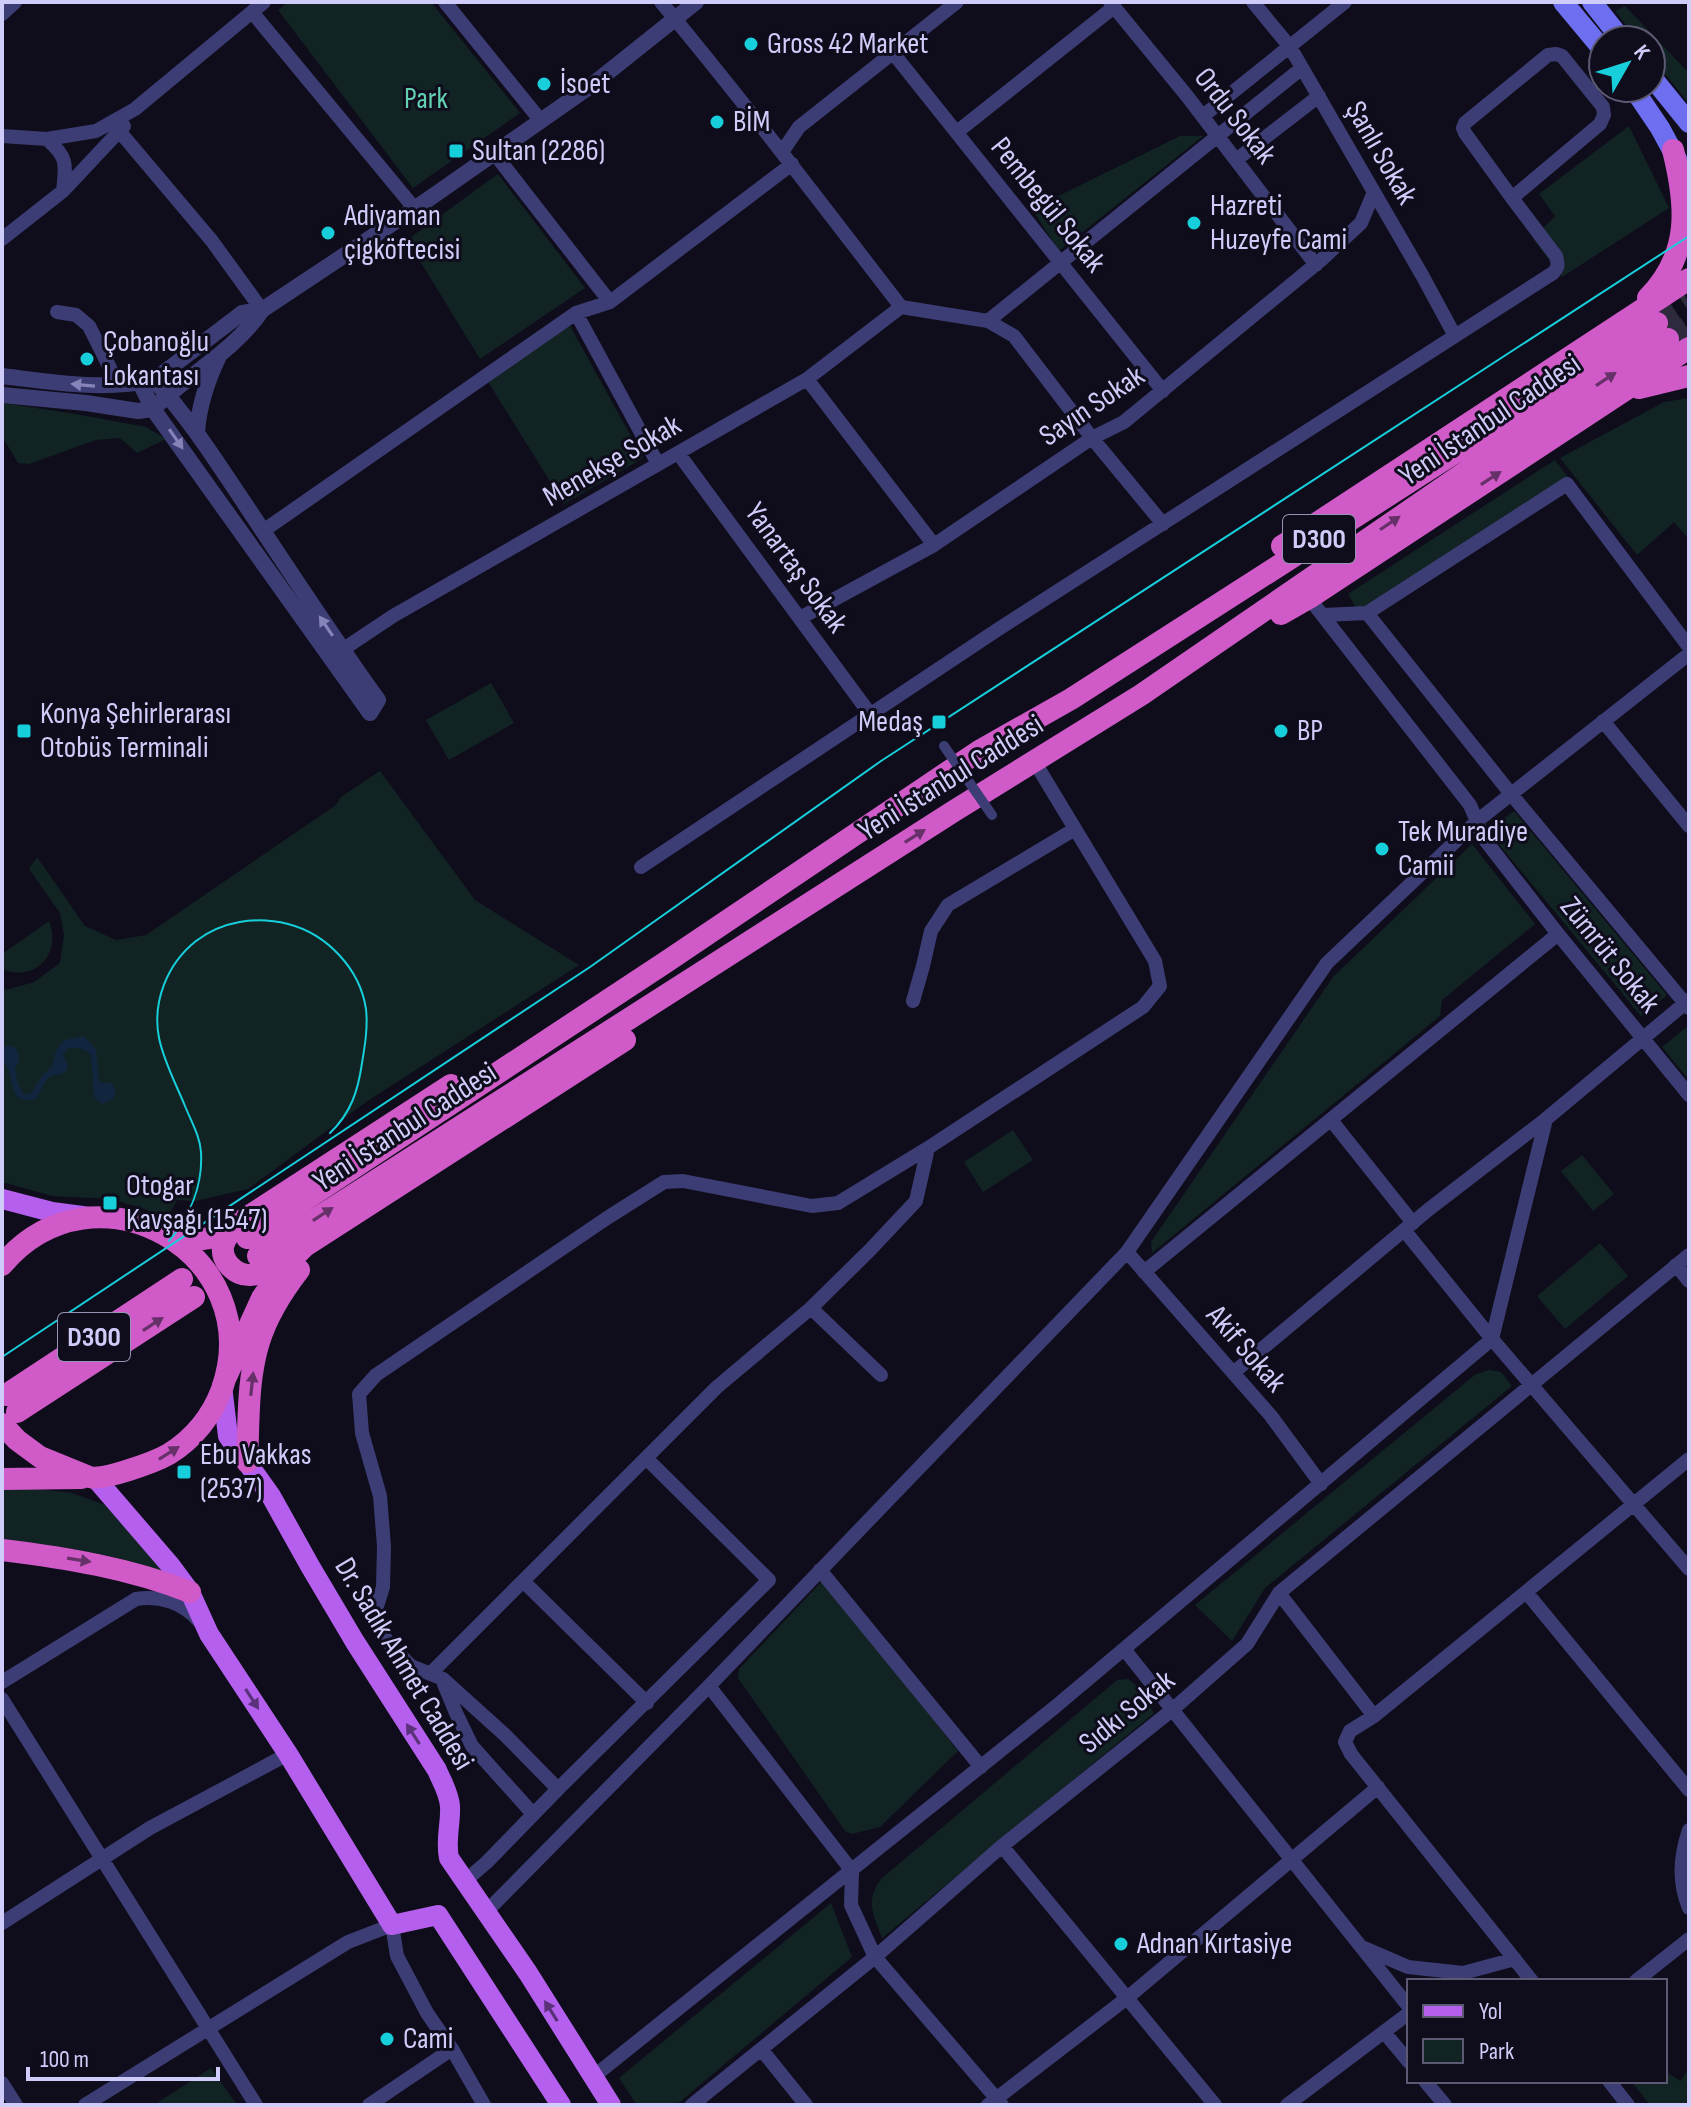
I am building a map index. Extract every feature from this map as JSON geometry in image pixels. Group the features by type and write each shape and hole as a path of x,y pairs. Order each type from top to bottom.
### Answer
{"highway":[{"path":"1625,321 1662,283 1679,249 1682,207 1673,150"},
{"path":"979,751 1080,677 1689,279"},
{"path":"1665,295 1689,295"},
{"path":"1141,695 1316,606 1615,396 1671,336"},
{"name":"Yeni İstanbul Caddesi","path":"247,1239 732,902 776,875 833,849 979,751 1071,699 1671,336"},
{"name":"Yeni İstanbul Caddesi","path":"247,1239 849,878 1141,695 1502,447 1671,336"},
{"path":"1615,396 1689,376"},
{"path":"247,1239 226,1238 223,1251 228,1263 239,1273 260,1273 521,1108 787,933 827,902 849,878"},
{"path":"247,1462 254,1363 270,1315 305,1264 377,1200"},
{"path":"2,1265 41,1232 71,1221 94,1218 128,1220 189,1240 203,1241 223,1233 247,1239"},
{"path":"166,1234 193,1256 220,1297 229,1336 229,1361 224,1382"},
{"path":"2,1479 92,1478 138,1468 177,1448 208,1417 262,1298 283,1268 305,1246"},
{"name":"D300","path":"9,1410 188,1288"},
{"path":"9,1410 17,1440 40,1457 92,1478"},
{"path":"2,1550 81,1560 162,1581 190,1592"}],"main road":[{"path":"1563,2 1587,31"},
{"path":"1592,2 1609,24"},
{"path":"1667,96 1689,123"},
{"path":"1643,104 1689,182"},
{"path":"2,1199 52,1212 94,1218"},
{"name":"Dr. Sadık Ahmet Caddesi","path":"224,1382 228,1434 271,1496 362,1652 437,1770 450,1804 446,1845 449,1858 487,1911 611,2105"},
{"path":"92,1478 170,1565 190,1592 209,1634 288,1754 392,1925 438,1915 561,2105"}],"street":[{"path":"2,14 15,2"},
{"path":"2,136 47,139 96,131 135,109 264,2"},
{"path":"445,2 541,121"},
{"path":"661,2 792,164 901,307 988,321 1014,336 1163,524"},
{"path":"2,395 138,411 153,409 250,328 262,310 415,209 592,85 696,2"},
{"path":"782,152 799,127 957,2"},
{"name":"Şanlı Sokak","path":"1253,2 1290,47 1455,336"},
{"path":"1203,116 1345,2"},
{"path":"957,132 1112,4"},
{"name":"Ordu Sokak","path":"1112,4 1203,116 1316,265"},
{"path":"252,12 415,209"},
{"name":"Pembegül Sokak","path":"893,53 1163,391"},
{"path":"641,867 997,630 1557,269 1556,256 1512,198 1463,128 1465,123 1548,55 1556,54 1562,56 1603,107 1604,115 1600,124 1512,198"},
{"path":"988,321 1302,68"},
{"path":"1236,160 1319,96"},
{"path":"2,239 63,191 120,132 135,109"},
{"path":"120,132 212,241 262,310"},
{"path":"47,139 62,153 65,173 63,191"},
{"path":"494,153 610,302"},
{"path":"263,531 576,313 610,302 792,164"},
{"name":"Sayın Sokak","path":"800,618 934,545 1092,438 1124,422 1316,265 1361,223 1374,192"},
{"name":"Menekşe Sokak","path":"342,650 393,616 807,379 901,307"},
{"path":"2,376 92,386 147,382 242,313 262,310"},
{"path":"57,312 76,315 89,326 118,384"},
{"path":"576,313 658,464"},
{"path":"197,432 207,382 222,351"},
{"path":"807,379 934,545"},
{"path":"147,382 168,394 197,432 378,700 370,713 153,409 147,382"},
{"name":"Yanartaş Sokak","path":"678,453 870,714"},
{"path":"1316,606 1367,613 1567,484 1689,647"},
{"name":"Zümrüt Sokak","path":"1316,606 1470,805 1485,840 1689,1095"},
{"name":"Zümrüt Sokak","path":"1367,613 1511,794 1688,1004"},
{"path":"487,1911 709,1686 1127,1252 1327,963 1477,821 1689,654"},
{"path":"1603,721 1689,826"},
{"path":"944,746 992,815"},
{"path":"558,1789 505,1735 436,1677 411,1666 387,1641 374,1616 383,1587 384,1546 380,1496 362,1433 359,1394 376,1375 664,1182 683,1181 812,1206 838,1203 1143,1007 1160,986 1155,961 1034,761"},
{"path":"913,1001 931,931 948,905 1075,829"},
{"path":"1144,1272 1558,934"},
{"path":"1233,1373 1409,1227 1688,1004"},
{"path":"593,2077 981,1767 1492,1339 1546,1119"},
{"path":"1331,1120 1492,1339 1689,1569"},
{"path":"436,1677 523,1581 717,1387 811,1308 916,1201 928,1148"},
{"name":"Akif Sokak","path":"1127,1252 1271,1416 1321,1484"},
{"name":"Sıdkı Sokak","path":"692,2105 875,1957 1002,1846 1172,1710 1247,1644 1279,1593 1689,1255"},
{"path":"1676,1265 1689,1281"},
{"path":"811,1308 881,1375"},
{"path":"465,1881 769,1580 646,1458"},
{"path":"1530,1979 1351,1754 1345,1742 1350,1731 1374,1716 1689,1459"},
{"path":"820,1570 981,1767"},
{"path":"523,1581 647,1703"},
{"path":"1526,1592 1689,1790"},
{"path":"1279,1593 1374,1716"},
{"path":"2,1682 136,1599 152,1596 188,1609 209,1634"},
{"path":"1124,1649 1407,2007"},
{"path":"436,1677 472,1746 533,1814"},
{"path":"709,1686 852,1871 851,1905 875,1957 995,2103 1127,1998 1378,1787"},
{"path":"2,1699 256,2105"},
{"path":"2,1923 150,1828 288,1754"},
{"path":"1689,1830 1681,1862 1684,1895 1689,1908"},
{"path":"1002,1846 1215,2105"},
{"path":"85,2105 348,1942 392,1925 397,1956 427,2013 484,2105"},
{"path":"1639,1979 1689,1939"},
{"path":"1361,1947 1408,1967 1458,1977 1515,1959"},
{"path":"1287,2105 1407,2012"},
{"path":"1384,2032 1407,2060"},
{"path":"369,2105 452,2049"},
{"path":"761,2049 806,2105"},
{"path":"2,2083 16,2105"},
{"path":"1427,2083 1445,2105"},
{"path":"1611,2083 1628,2105"}],"green space":[{"name":"Park","path":"288,2 431,2 520,113 413,188 278,10"},
{"path":"1625,6 1642,24 1625,24 1615,11"},
{"path":"1667,50 1686,70 1689,68 1689,104 1667,76"},
{"path":"1629,126 1669,208 1562,277 1533,239 1555,216 1539,194"},
{"path":"1180,136 1203,136 1059,251 1032,209"},
{"path":"498,174 585,288 480,359 407,240"},
{"path":"569,324 643,458 564,504 487,380"},
{"path":"1689,398 1689,539 1674,522 1637,555 1560,458 1664,402"},
{"path":"2,403 146,427 166,439 137,453 120,438 96,440 29,464 18,463 2,436"},
{"path":"1555,460 1568,477 1359,613 1348,594"},
{"path":"491,683 514,723 449,760 426,720"},
{"path":"380,771 475,900 579,965 366,1102 248,1189 195,1201 177,1200 166,1220 145,1209 111,1199 52,1196 2,1182 2,988 6,990 34,982 60,963 64,935 60,913 29,869 37,857 85,926 116,940 146,935 336,805 341,797"},
{"path":"1514,811 1667,995 1641,1016 1488,831"},
{"path":"1472,844 1535,924 1442,1000 1440,1016 1152,1253 1151,1242 1333,977"},
{"path":"49,921 52,944 43,963 25,972 2,969 2,954"},
{"path":"1689,1025 1689,1080 1662,1047"},
{"path":"1013,1130 1033,1160 983,1192 964,1162"},
{"path":"1582,1155 1614,1194 1593,1211 1561,1171"},
{"path":"1600,1243 1628,1276 1565,1329 1537,1296"},
{"path":"1489,1370 1501,1372 1512,1386 1265,1588 1232,1641 1195,1605 1476,1374"},
{"path":"22,1487 72,1493 105,1505 166,1573 106,1555 2,1540 2,1488"},
{"path":"823,1580 958,1751 880,1827 852,1834 845,1831 738,1678 739,1669"},
{"path":"1128,1679 1139,1688 1154,1713 882,1938 872,1901 881,1879 1117,1680"},
{"path":"831,1903 852,1957 676,2105 637,2105 619,2078"},
{"path":"211,2068 237,2105 154,2105"},
{"path":"1689,2068 1689,2105 1650,2105 1633,2083 1667,2083 1667,2073 1681,2081"}],"water":[{"path":"84,1036 96,1049 99,1082 112,1083 116,1092 113,1099 102,1104 94,1097 91,1055 83,1049 74,1048 67,1049 63,1056 68,1065 66,1071 51,1076 36,1099 22,1099 15,1094 1,1058 2,1047 15,1047 19,1054 15,1067 17,1080 23,1094 30,1094 52,1066 56,1051 64,1040"}],"tunnel":[{"path":"1657,323 1689,302"},
{"path":"1668,339 1689,326"}],"tram line":[{"path":"2,1357 590,967 881,761 1689,236"},
{"path":"169,1241 194,1200 200,1176 201,1152 197,1134 161,1047 158,1011 170,972 186,950 206,934 240,922 264,920 288,924 316,936 349,967 363,994 367,1022 365,1043 352,1101 330,1133"}],"place":[{"name":"Gross 42 Market","path":"751,44"},
{"name":"İsoet","path":"544,84"},
{"name":"BİM","path":"717,122"},
{"name":"Sultan (2286)","path":"456,151"},
{"name":"Hazreti Huzeyfe Cami","path":"1194,223"},
{"name":"Adiyaman çigköftecisi","path":"328,233"},
{"name":"Çobanoğlu Lokantası","path":"87,359"},
{"name":"Medaş","path":"939,722"},
{"name":"Konya Şehirlerarası Otobüs Terminali","path":"24,731"},
{"name":"BP","path":"1281,731"},
{"name":"Tek Muradiye Camii","path":"1382,849"},
{"name":"Otogar Kavşağı (1547)","path":"110,1203"},
{"name":"Ebu Vakkas (2537)","path":"184,1472"},
{"name":"Adnan Kırtasiye","path":"1121,1944"},
{"name":"Cami","path":"387,2039"}]}
